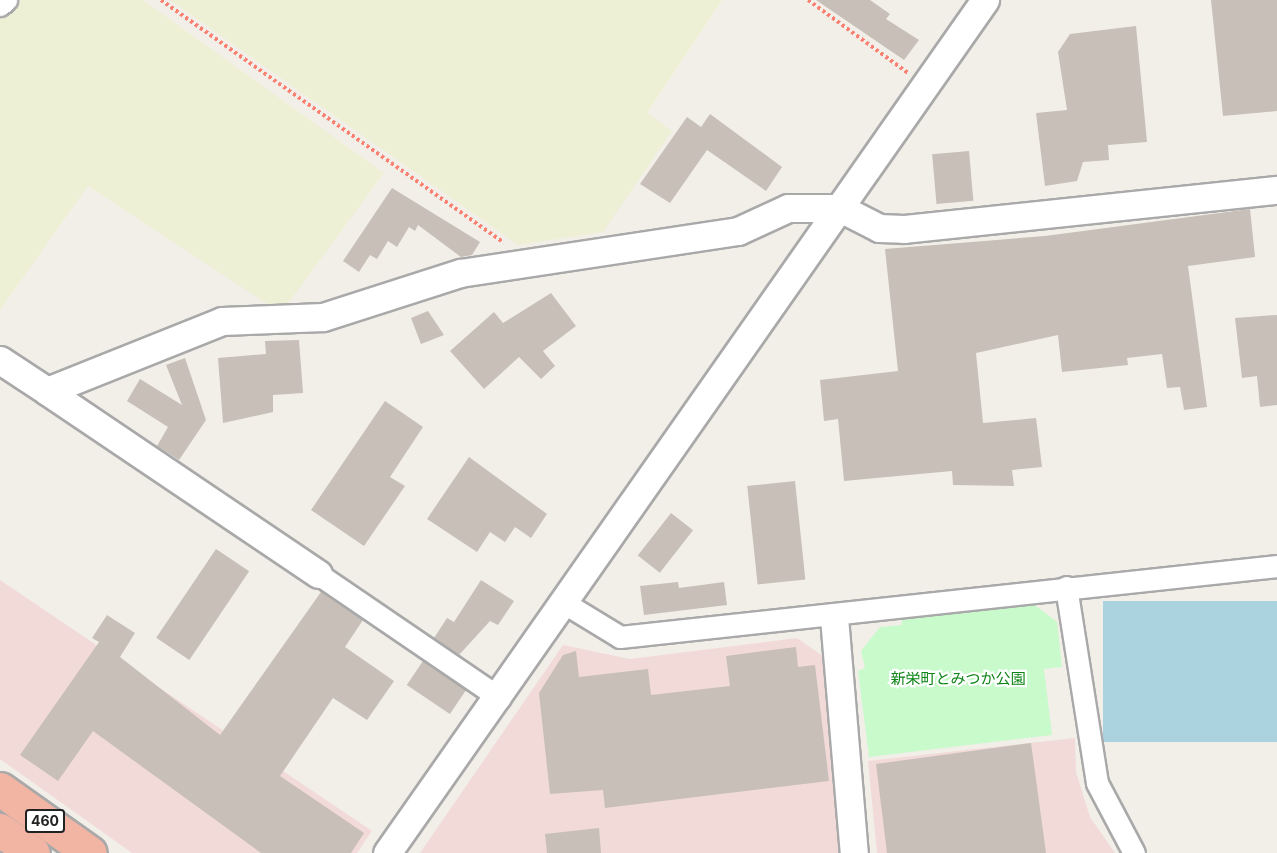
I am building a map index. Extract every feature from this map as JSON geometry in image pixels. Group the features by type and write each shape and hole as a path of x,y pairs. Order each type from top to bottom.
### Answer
{"highway":[{"name":"460","path":"0,789 90,853"},
{"name":"460","path":"0,830 33,853"}],"street":[{"path":"0,5 6,0"},
{"path":"387,853 500,699 985,0"},
{"path":"47,391 222,321 323,317 460,273 738,231 788,207 840,208 879,228 904,230 1277,190"},
{"path":"0,360 500,699"},
{"path":"566,604 620,637 834,617 1066,587 1277,566"},
{"path":"1066,587 1097,783 1134,853"},
{"path":"834,617 854,853"}],"path":[{"path":"161,0 531,263"},
{"path":"808,0 925,86"}],"shaded area":[{"path":"0,580 372,831 357,853 132,853 0,759"},
{"path":"797,638 824,657 844,853 420,853 563,645 630,659"},
{"path":"1075,738 1076,772 1090,817 1115,853 877,853 868,761"}],"green space":[{"path":"22,0 143,0 384,173 281,313 88,186 0,310 0,18"},
{"path":"170,0 722,0 647,113 672,131 603,232 518,245"},
{"name":"新栄町とみつか公園","path":"1032,603 1057,622 1062,667 1044,669 1052,735 869,757 858,671 865,668 861,651 880,627 902,625 901,618"}],"water":[{"path":"1103,601 1277,601 1277,742 1103,742"}],"building":[{"path":"816,0 870,0 890,14 886,19 919,40 904,60"},
{"path":"1211,0 1277,0 1277,111 1223,116"},
{"path":"1136,26 1147,142 1108,145 1109,160 1083,162 1077,181 1045,186 1036,113 1067,110 1058,52 1070,34"},
{"path":"710,114 782,167 766,191 707,150 670,203 640,184 687,117 701,127"},
{"path":"969,151 973,201 936,204 932,154"},
{"path":"392,188 480,242 472,255 461,257 418,225 415,231 409,227 397,247 388,241 377,259 370,255 359,272 343,261"},
{"path":"1250,209 1255,257 1188,266 1207,407 1184,410 1180,387 1167,388 1162,354 1127,358 1128,365 1062,372 1058,335 976,353 983,423 1036,418 1042,467 1012,470 1014,486 953,485 952,471 844,481 838,419 824,421 820,380 898,371 885,249 1045,236"},
{"path":"551,293 576,326 543,351 555,366 541,379 519,357 484,389 450,351 494,312 503,323"},
{"path":"428,311 444,335 421,344 411,318"},
{"path":"1277,315 1277,405 1260,407 1257,376 1242,378 1235,318"},
{"path":"299,340 303,393 273,395 273,412 223,423 218,358 266,354 265,341"},
{"path":"185,358 206,420 179,460 157,446 168,427 127,401 140,379 182,405 166,365"},
{"path":"385,401 423,427 390,477 405,486 364,546 311,510"},
{"path":"469,457 547,514 531,538 515,527 505,542 490,532 477,552 427,519"},
{"path":"795,481 805,579 758,584 747,486"},
{"path":"671,513 693,530 660,573 638,556"},
{"path":"216,549 249,571 189,660 156,638"},
{"path":"481,580 514,601 498,625 490,621 459,655 434,638 447,618 454,622"},
{"path":"678,582 679,588 724,582 727,605 644,615 640,586"},
{"path":"321,592 363,620 345,647 394,681 367,720 333,698 280,776 364,833 351,853 261,853 93,731 58,781 20,755 99,642 92,638 107,615 135,633 120,657 220,735"},
{"path":"796,647 798,667 815,665 829,781 605,808 603,790 550,794 539,693 563,655 576,651 579,677 648,669 651,695 730,686 726,656"},
{"path":"423,661 466,690 450,714 407,685"},
{"path":"1031,743 1046,853 887,853 876,764"},
{"path":"599,828 601,853 547,853 545,834"}]}
